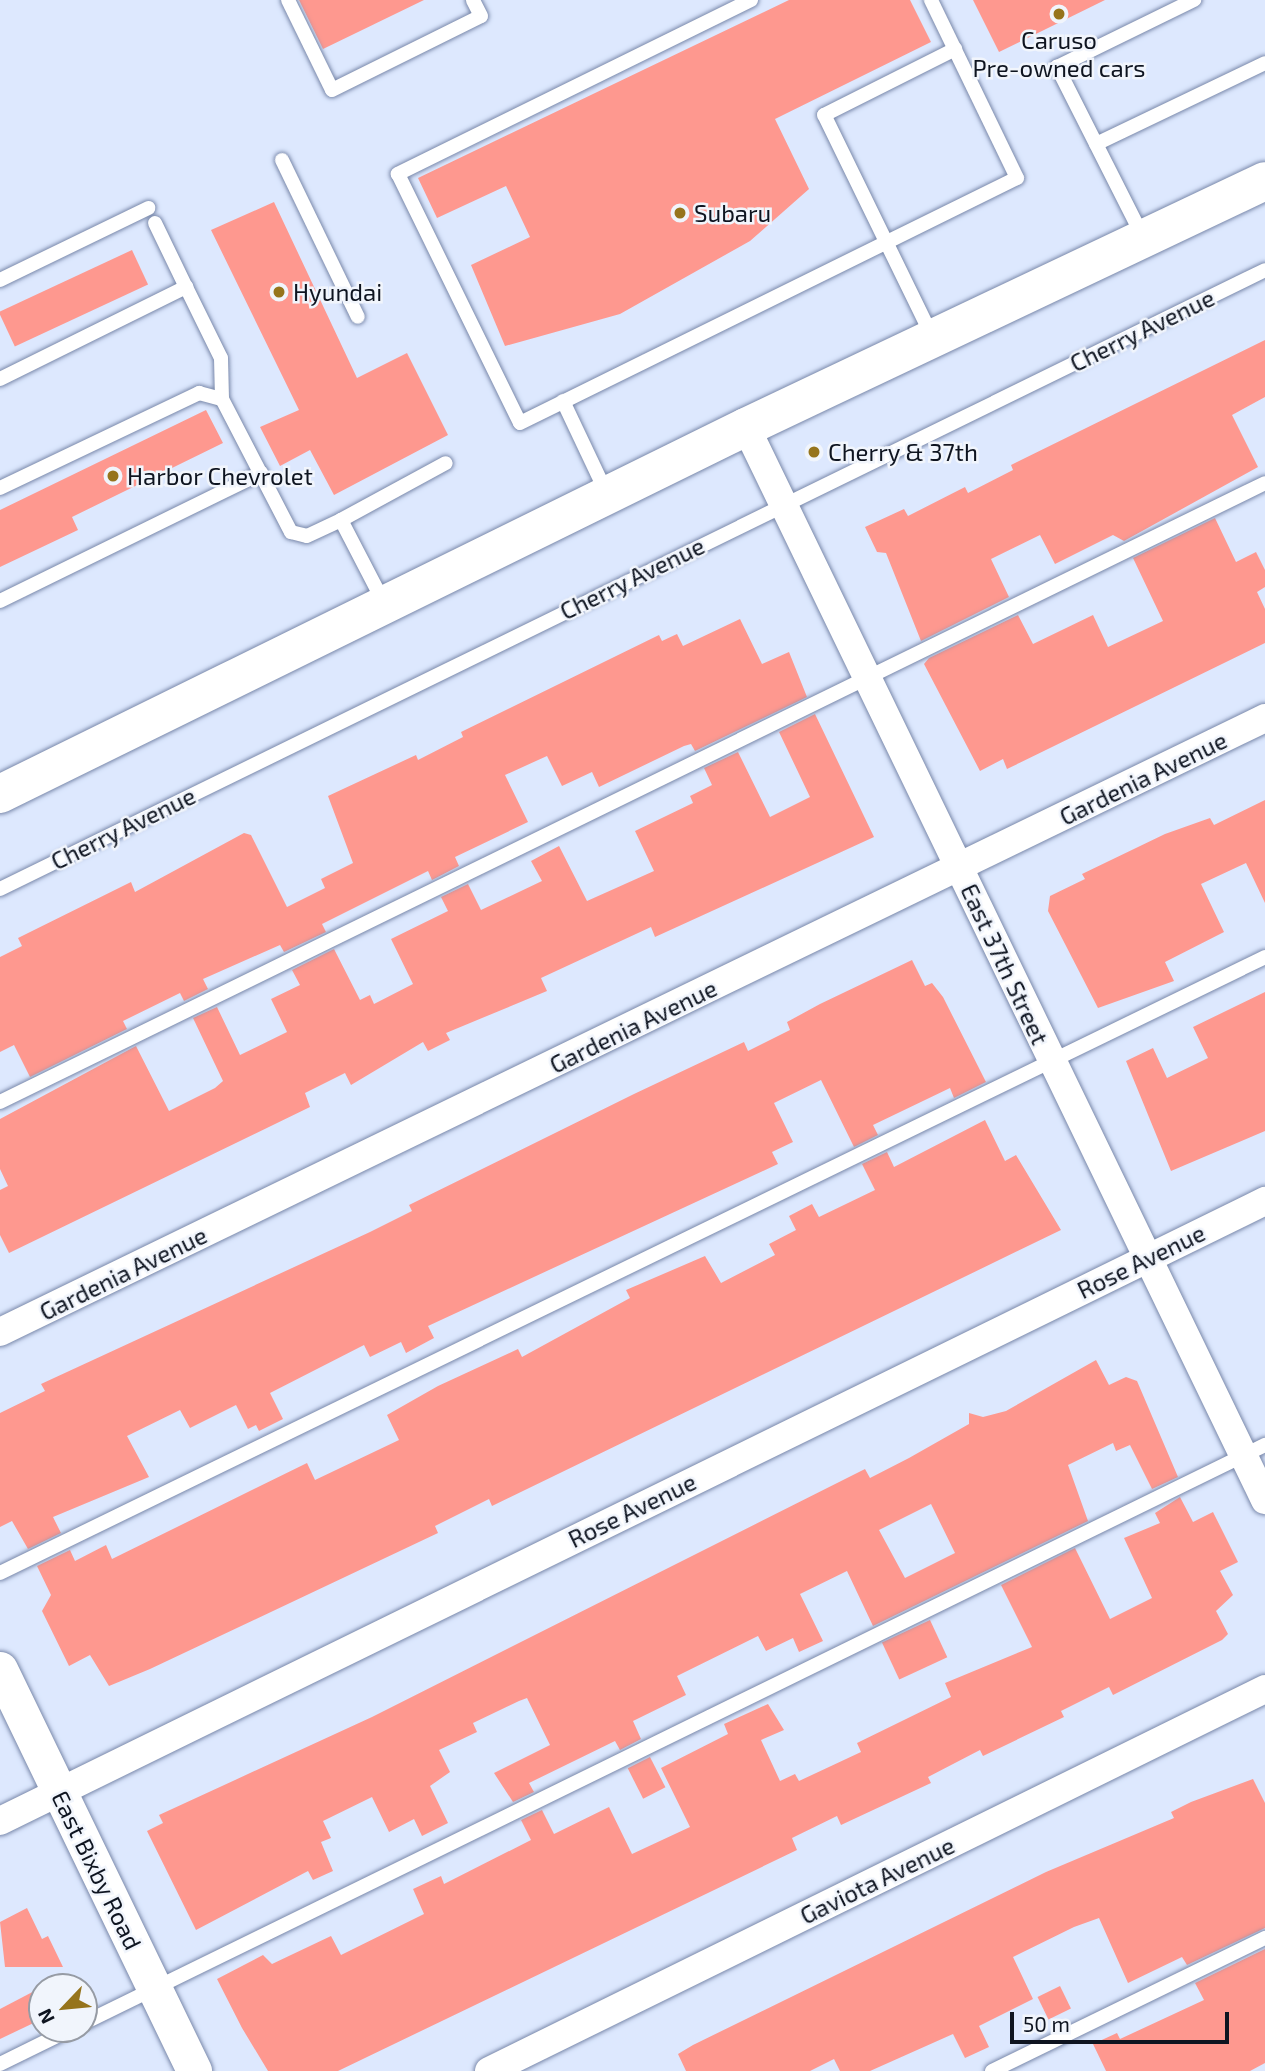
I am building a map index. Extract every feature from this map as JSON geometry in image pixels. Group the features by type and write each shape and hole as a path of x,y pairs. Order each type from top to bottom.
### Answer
{"main road":[{"path":"0,794 746,427 1265,181"}],"street":[{"name":"East 37th Street","path":"746,427 960,868 1144,1259 1254,1451 1265,1500"},
{"name":"Gardenia Avenue","path":"0,1332 1265,718"},
{"name":"Rose Avenue","path":"0,1821 1265,1201"},
{"name":"East Bixby Road","path":"0,1669 194,2071"},
{"name":"Gaviota Avenue","path":"489,2071 1265,1689"}],"lane":[{"path":"288,0 332,90 481,16 473,0"},
{"path":"751,0 398,174 520,422 1017,178 931,0"},
{"path":"1144,238 1057,67 1194,0"},
{"path":"932,338 824,115 955,50"},
{"path":"1097,144 1265,63"},
{"path":"282,160 358,317"},
{"path":"0,280 148,208"},
{"path":"155,223 221,358 222,399 291,532 307,536 446,463"},
{"name":"Cherry Avenue","path":"0,889 1265,270"},
{"path":"0,379 186,287"},
{"path":"1,485 199,393 222,399"},
{"path":"563,401 608,495"},
{"path":"0,601 261,473"},
{"path":"0,1102 1265,483"},
{"path":"341,520 385,605"},
{"path":"0,1573 1265,957"},
{"path":"98,2016 1254,1451"},
{"path":"992,2071 1265,1938"},
{"path":"0,2064 43,2043"}],"building":[{"path":"299,0 424,0 323,49"},
{"path":"789,0 910,0 931,42 775,119 809,189 750,241 620,314 505,346 471,265 530,237 506,186 437,218 418,178"},
{"path":"973,0 1105,0 999,52"},
{"name":"Hyundai","path":"274,202 357,378 407,353 448,435 334,495 310,450 280,466 260,427 299,410 211,230"},
{"path":"132,250 148,284 15,347 0,312"},
{"path":"1265,340 1265,397 1232,415 1258,467 1124,541 1113,535 1055,564 1040,535 991,559 1009,597 921,641 886,553 877,552 865,527 904,509 908,516 965,487 968,493 1013,470 1011,465"},
{"name":"Harbor Chevrolet","path":"206,410 223,443 72,517 78,530 0,567 0,510"},
{"path":"1215,518 1236,562 1256,552 1265,570 1265,587 1257,592 1265,609 1265,643 1007,769 1003,759 980,771 924,664 929,658 1018,615 1033,644 1093,615 1108,647 1163,621 1133,558"},
{"path":"740,619 762,664 789,652 807,697 695,751 691,744 684,746 599,787 592,772 562,786 547,756 505,775 528,822 455,857 459,866 432,880 428,871 322,924 326,932 284,952 280,945 203,979 208,989 184,1001 180,993 123,1021 127,1029 30,1077 14,1045 0,1052 0,957 22,946 18,938 131,882 135,892 244,833 251,835 287,907 325,888 321,879 353,863 328,796 416,755 418,760 463,737 461,732 659,635 662,641 677,634 683,646"},
{"path":"815,714 874,837 655,937 651,927 541,978 547,991 446,1033 450,1040 428,1051 423,1042 351,1085 345,1073 305,1093 310,1107 9,1253 0,1235 0,1190 8,1186 0,1169 0,1119 136,1046 169,1111 215,1088 223,1081 193,1018 217,1007 240,1055 287,1032 271,999 300,985 292,970 334,949 360,1000 370,995 374,1004 413,984 391,939 448,911 441,897 468,884 481,910 542,881 531,861 559,846 587,901 654,871 635,831 693,803 690,796 712,785 704,768 738,752 770,817 810,797 779,732"},
{"path":"1265,800 1265,903 1246,863 1201,884 1224,932 1165,962 1174,981 1098,1008 1048,911 1050,896 1085,879 1082,874 1165,834 1210,818 1214,825"},
{"path":"912,960 925,986 932,983 943,997 986,1082 954,1098 950,1088 873,1125 878,1135 854,1147 821,1080 774,1103 793,1142 772,1152 778,1164 428,1326 434,1338 406,1353 401,1342 370,1357 364,1345 270,1393 283,1419 259,1431 256,1425 248,1429 236,1405 190,1428 180,1410 127,1436 149,1477 53,1517 61,1533 28,1549 12,1521 0,1527 0,1413 45,1391 41,1384 370,1232 412,1211 409,1205 744,1042 748,1051 790,1030 787,1022"},
{"path":"1265,992 1265,1131 1171,1171 1126,1061 1153,1048 1167,1078 1208,1058 1193,1027"},
{"path":"985,1120 1005,1161 1016,1155 1061,1230 492,1506 489,1499 435,1526 438,1533 150,1669 109,1686 90,1655 69,1666 42,1611 51,1595 37,1566 70,1550 75,1561 106,1545 112,1559 307,1463 315,1480 399,1440 387,1415 438,1386 518,1349 522,1357 630,1298 626,1290 705,1256 721,1283 775,1255 769,1244 796,1230 789,1216 812,1204 819,1217 875,1190 862,1164 887,1152 894,1167"},
{"path":"1096,1360 1109,1385 1126,1377 1137,1381 1178,1477 1152,1489 1130,1445 1116,1451 1113,1443 1068,1465 1088,1521 873,1626 847,1571 800,1594 823,1641 799,1652 793,1638 766,1651 758,1636 677,1676 686,1695 633,1721 641,1739 620,1750 615,1741 529,1783 534,1792 513,1802 494,1773 550,1745 527,1698 519,1701 473,1723 477,1732 439,1750 450,1772 430,1786 448,1823 422,1836 414,1819 389,1832 372,1797 323,1821 331,1838 321,1842 333,1871 313,1880 308,1871 196,1930 147,1831 163,1823 159,1815 372,1717 865,1469 870,1478 969,1424 969,1413 983,1417 1006,1411","holes":["931,1504 955,1553 905,1578 879,1530"]},
{"path":"1180,1497 1193,1522 1213,1512 1238,1562 1220,1571 1233,1595 1216,1611 1228,1634 1222,1640 1113,1695 1109,1687 1061,1711 1064,1717 983,1756 980,1750 928,1777 931,1783 841,1825 837,1816 792,1838 797,1850 338,2071 268,2071 242,2028 217,1979 263,1955 272,1964 331,1936 341,1955 424,1914 413,1889 441,1876 444,1884 531,1840 521,1820 542,1810 554,1834 609,1807 632,1854 690,1827 661,1768 728,1734 724,1724 768,1704 784,1730 761,1740 780,1781 795,1774 799,1781 861,1752 857,1743 951,1697 945,1683 1032,1647 1001,1585 1075,1548 1110,1619 1152,1598 1124,1538 1160,1523 1155,1513"},
{"path":"930,1620 947,1657 899,1680 882,1642"},
{"path":"650,1757 665,1787 643,1799 628,1768"},
{"path":"1253,1779 1265,1803 1265,1928 1187,1965 1182,1957 1128,1983 1099,1918 1074,1927 1013,1957 1033,1999 979,2026 989,2047 965,2058 953,2034 870,2071 840,2071 834,2059 810,2071 686,2071 678,2054 693,2045 1046,1872 1174,1818 1171,1812 1191,1802"},
{"path":"27,1908 42,1939 48,1936 63,1967 5,1967 0,1922"},
{"path":"1265,1949 1265,2063 1250,2071 1106,2071 1093,2044 1117,2033 1120,2039 1204,2000 1195,1983"},
{"path":"1060,1986 1071,2008 1048,2019 1038,1997"},
{"path":"28,1994 28,2026 0,2039 0,2009"}],"place":[{"name":"Caruso Pre-owned cars","path":"1059,14"},
{"name":"Subaru","path":"680,213"},
{"name":"Hyundai","path":"279,292"},
{"name":"Cherry & 37th","path":"814,452"},
{"name":"Harbor Chevrolet","path":"113,476"}]}
